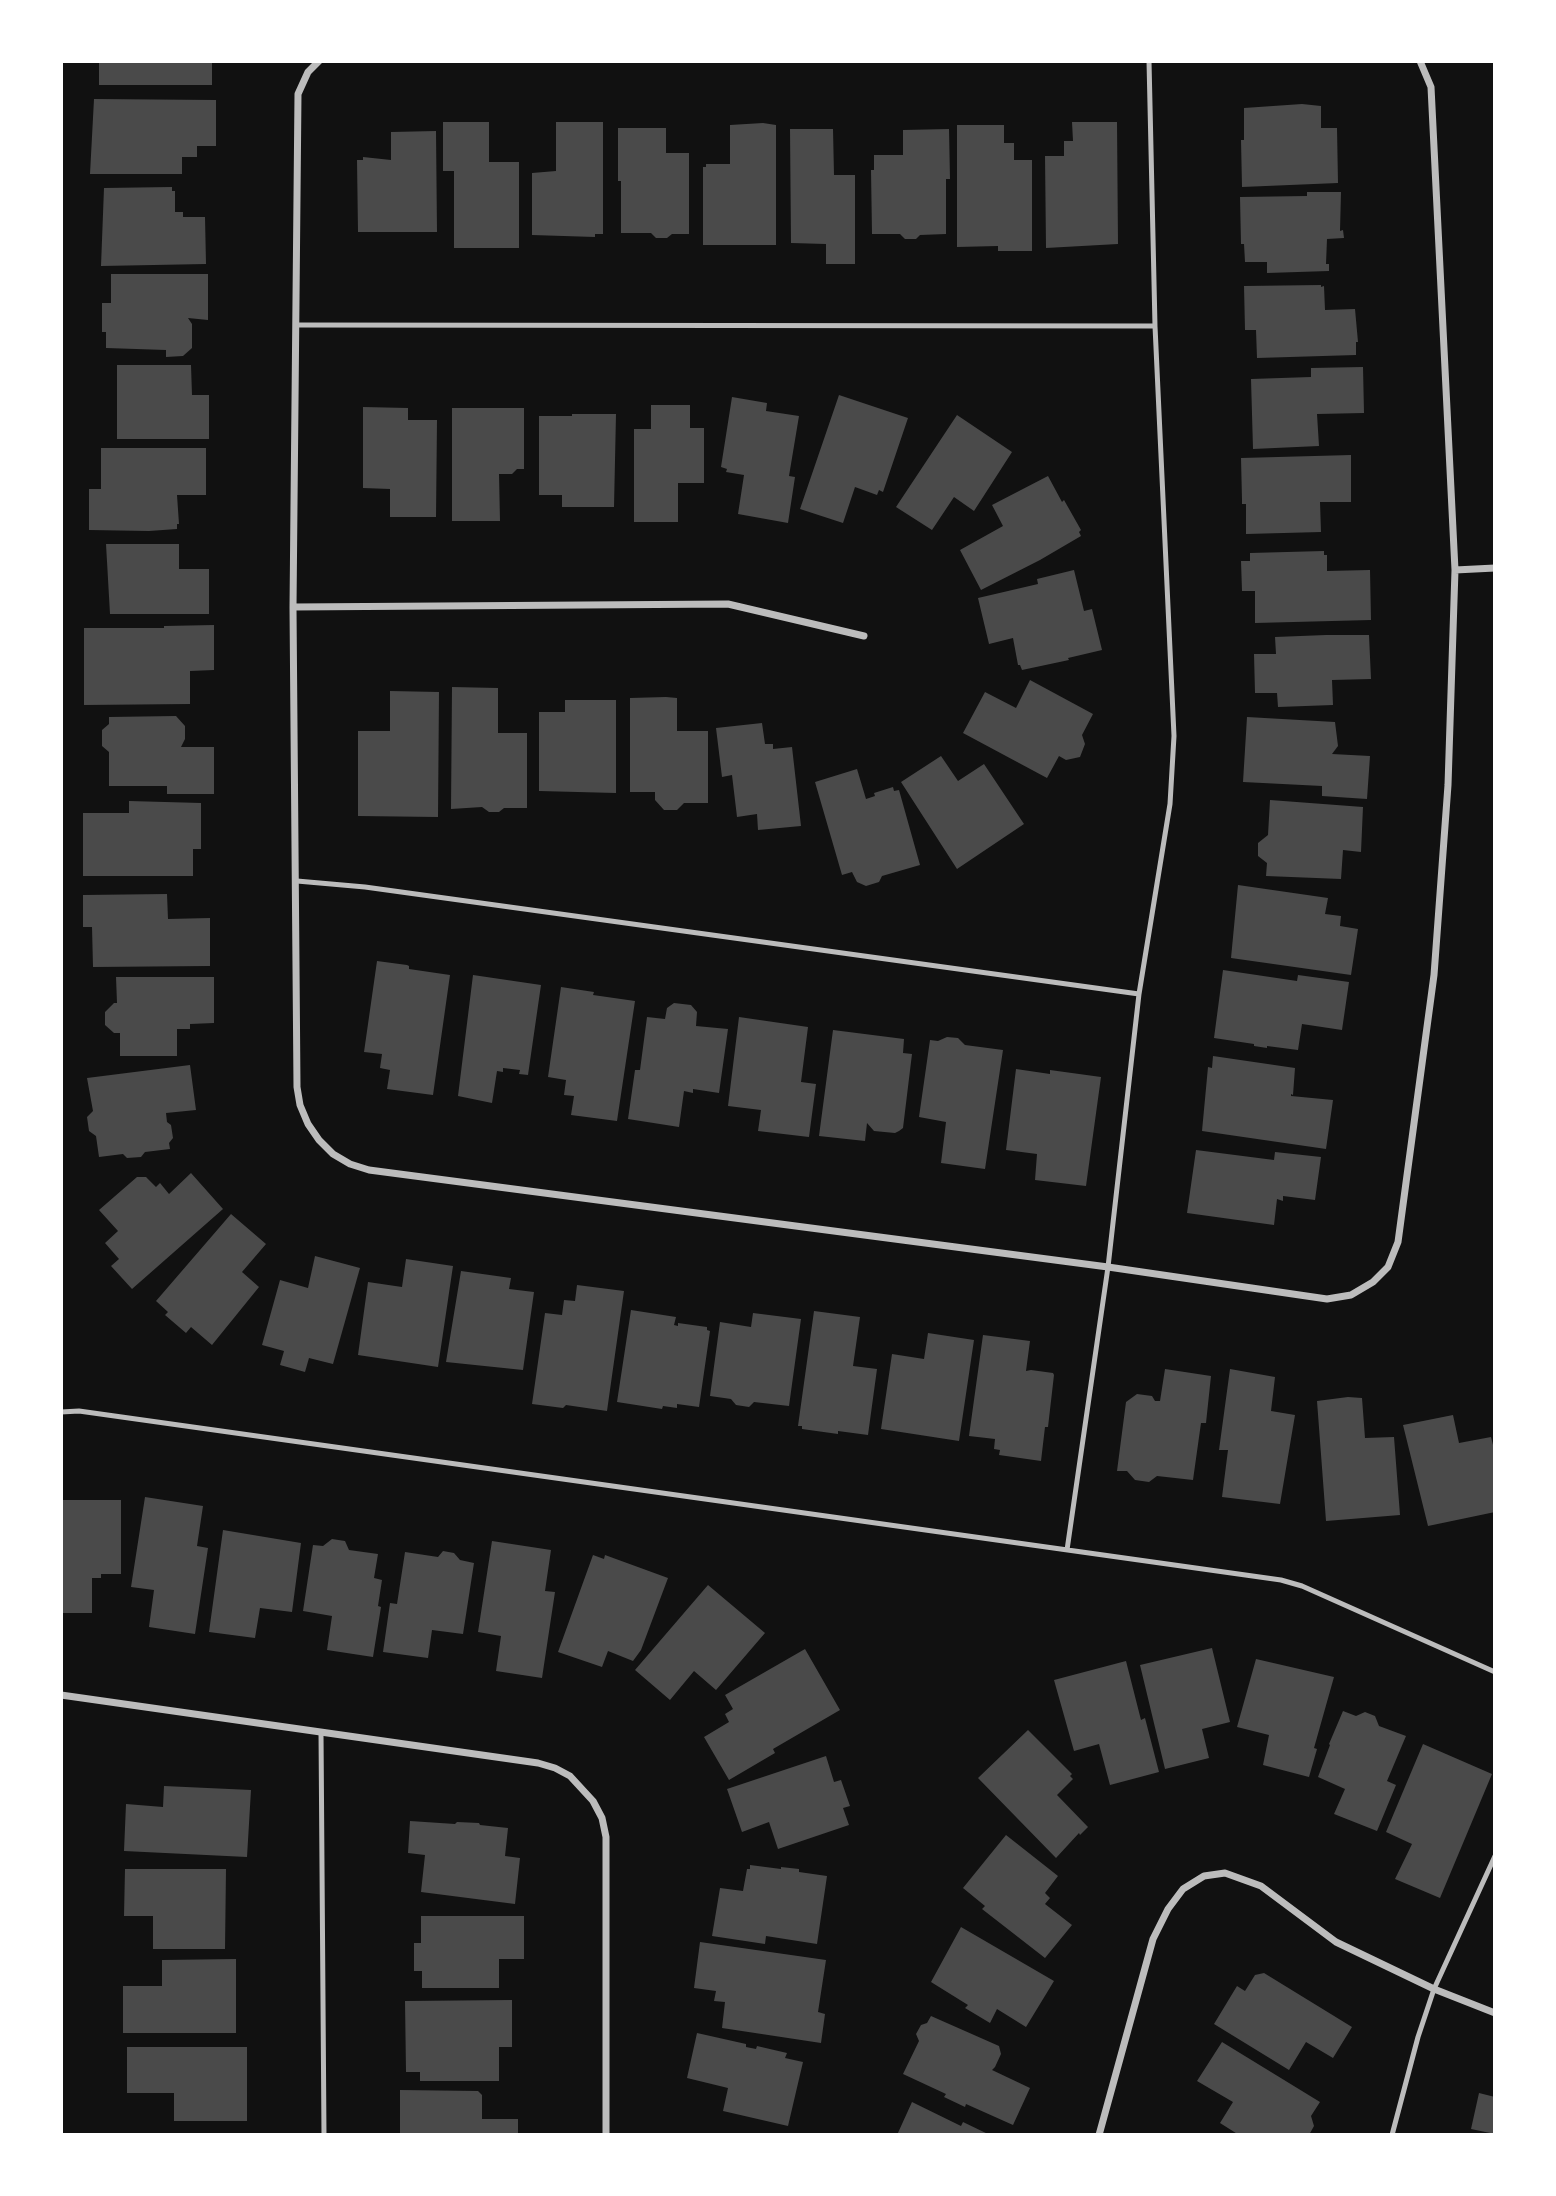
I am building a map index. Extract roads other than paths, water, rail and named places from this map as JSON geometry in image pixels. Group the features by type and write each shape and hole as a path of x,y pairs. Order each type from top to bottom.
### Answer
{"street":[{"path":"319,61 308,72 298,94 293,607 297,1087 300,1105 319,1140 333,1154 350,1164 369,1170 1327,1298 1351,1295 1373,1282 1388,1267 1398,1242 1434,975 1448,785 1455,570 1431,88 1420,61"},
{"path":"1455,570 1495,568"},
{"path":"293,607 728,604 864,636"},
{"path":"61,1695 538,1763 570,1776 593,1801 602,1818 606,1837 606,2135"},
{"path":"1098,2135 1153,1940 1168,1909 1184,1889 1204,1877 1225,1873 1261,1886 1336,1942 1434,1989 1495,2013"}],"lane":[{"path":"1067,1550 1108,1267 1139,993 1170,804 1174,736 1155,326 1149,61"},
{"path":"296,325 1155,326"},
{"path":"297,881 379,889 1139,993"},
{"path":"61,1412 79,1411 1281,1580 1302,1586 1495,1672"},
{"path":"321,1732 324,2135"},
{"path":"1392,2135 1418,2037 1434,1989 1495,1856"}]}
